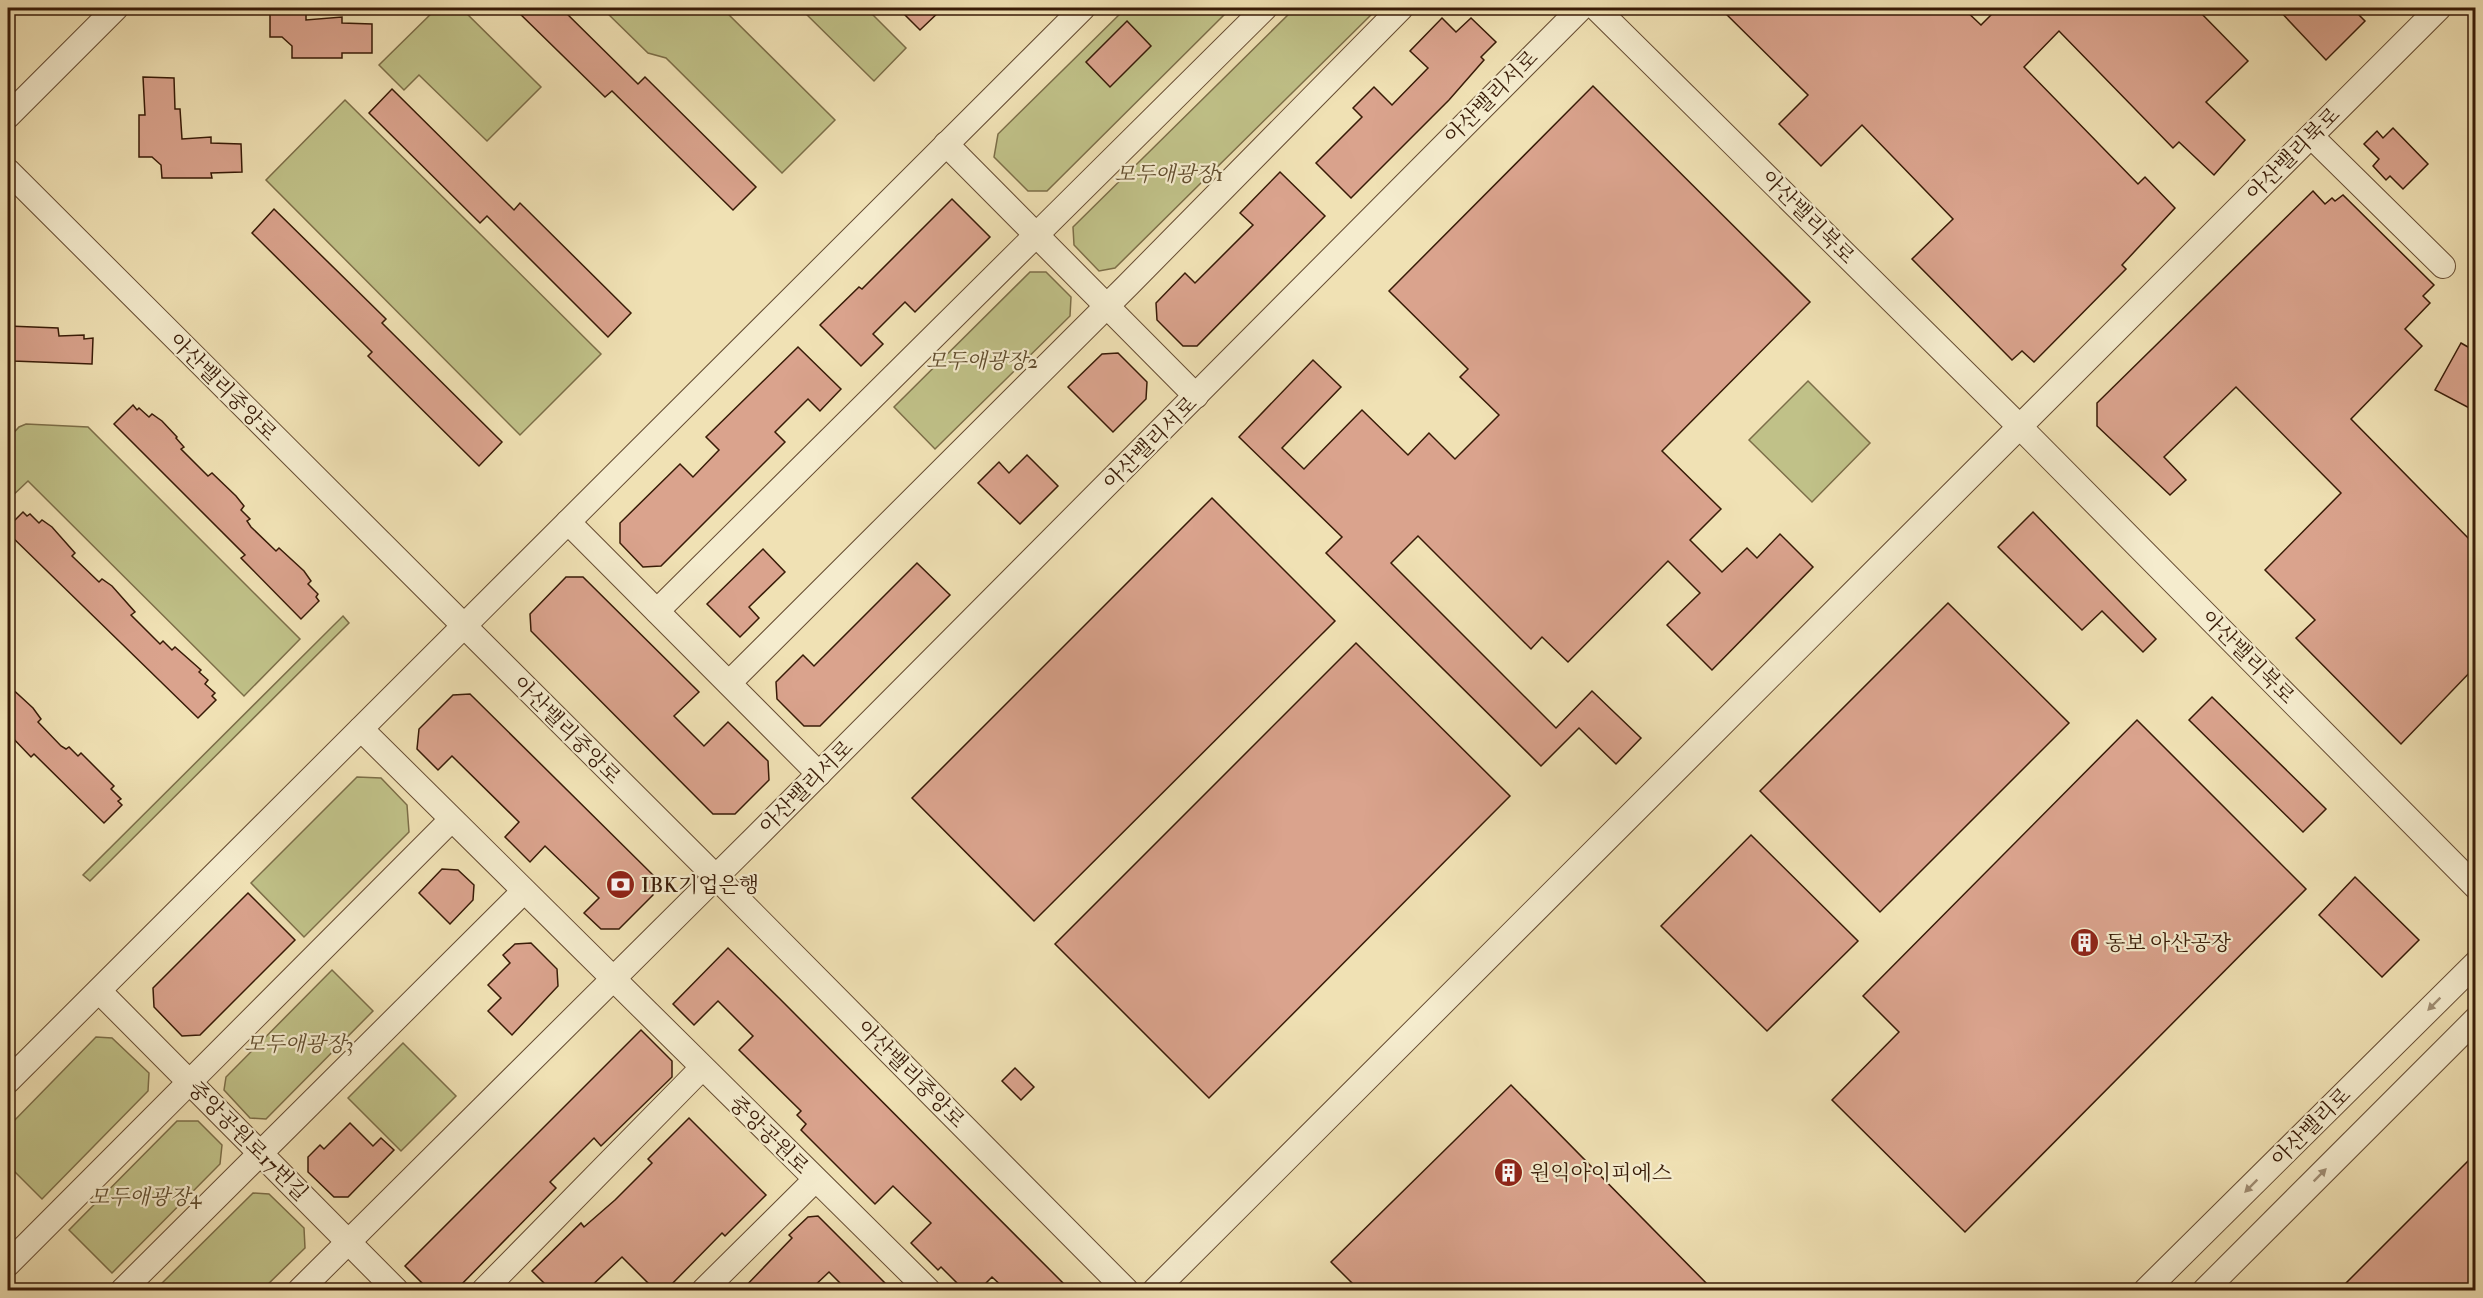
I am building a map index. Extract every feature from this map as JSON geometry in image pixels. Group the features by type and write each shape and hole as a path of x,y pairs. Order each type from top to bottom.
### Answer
{"street":[{"path":"8,116 116,8"},
{"path":"8,1081 1083,8"},
{"path":"657,611 1265,8"},
{"path":"729,683 1401,8"},
{"name":"아산밸리서로","path":"715,876 1581,8"},
{"name":"아산밸리북로","path":"1596,8 2020,427 2475,887"},
{"name":"아산밸리북로","path":"2020,427 2439,8"},
{"path":"2311,136 2443,266"},
{"path":"946,144 1196,396"},
{"name":"아산밸리중앙로","path":"8,171 715,876 1126,1290"},
{"path":"1155,1290 2020,427"},
{"path":"568,522 819,774"},
{"name":"중앙공원로","path":"361,729 923,1289"},
{"path":"8,1264 451,820"},
{"path":"300,1290 715,876"},
{"path":"123,1290 523,892"},
{"name":"아산밸리로","path":"2146,1290 2475,963"},
{"name":"중앙공원로17번길","path":"99,991 396,1290"},
{"name":"아산밸리로","path":"2205,1290 2475,1018"},
{"path":"484,1290 701,1069"},
{"path":"704,1290 815,1180"}],"green space":[{"path":"437,8 461,8 541,87 487,141 419,75 404,90 379,65"},
{"path":"602,8 722,8 835,120 782,173 666,58 648,53"},
{"path":"800,8 866,8 906,48 874,81"},
{"path":"1126,8 1231,8 1047,191 1028,191 994,157 998,134"},
{"name":"모두애광장1","path":"1295,8 1378,8 1115,268 1099,271 1074,245 1073,227"},
{"path":"345,100 601,354 520,435 266,180"},
{"name":"모두애광장2","path":"1030,272 1046,272 1071,297 1070,316 935,449 894,407"},
{"path":"1808,381 1870,443 1812,502 1749,440"},
{"path":"26,424 88,427 300,639 244,696 28,481 8,500 8,439 19,427"},
{"path":"343,616 349,623 90,881 83,875"},
{"path":"357,777 381,778 407,805 409,832 304,937 251,883"},
{"name":"모두애광장3","path":"332,970 373,1011 266,1119 250,1118 224,1090 226,1077"},
{"path":"96,1037 112,1038 149,1073 148,1091 42,1199 8,1165 8,1127"},
{"path":"403,1043 456,1096 401,1151 348,1098"},
{"name":"모두애광장4","path":"177,1121 198,1121 222,1145 220,1164 112,1273 69,1230"},
{"path":"253,1193 269,1194 304,1228 305,1248 262,1290 155,1290"}],"building":[{"path":"270,8 306,8 306,20 342,17 342,23 372,24 372,53 342,53 342,58 292,58 292,46 282,37 270,37"},
{"path":"514,8 561,8 638,84 645,77 756,187 733,210 612,91 605,97"},
{"path":"898,8 943,8 920,30"},
{"path":"1720,8 1963,8 1981,25 1998,8 2196,8 2248,61 2206,102 2245,140 2214,175 2179,142 2173,148 2059,31 2024,67 2138,184 2145,177 2175,208 2122,265 2126,269 2034,362 2022,351 2012,360 1912,259 1953,219 1862,125 1821,166 1779,124 1808,95"},
{"path":"2277,8 2352,8 2365,21 2326,60"},
{"path":"1442,18 1456,32 1471,18 1496,42 1481,57 1484,60 1449,100 1351,198 1316,163 1362,117 1353,108 1374,87 1392,105 1428,68 1410,51"},
{"path":"1127,21 1151,46 1110,87 1086,62"},
{"path":"143,77 174,78 175,109 180,109 182,139 211,137 211,143 241,144 242,172 211,173 212,178 162,178 161,165 152,157 139,157 139,115 145,115"},
{"path":"1593,86 1810,302 1662,451 1721,509 1690,540 1722,572 1747,548 1757,558 1780,534 1813,567 1712,670 1667,625 1700,593 1668,561 1568,662 1542,637 1531,649 1418,536 1391,563 1556,728 1592,691 1641,738 1616,764 1579,728 1541,766 1326,553 1342,537 1239,437 1313,360 1341,387 1282,448 1304,469 1362,410 1408,455 1429,433 1455,459 1499,415 1460,377 1468,369 1389,291"},
{"path":"392,89 514,210 520,203 631,313 608,337 487,216 480,223 369,113"},
{"path":"2393,128 2428,164 2403,189 2390,176 2386,180 2373,166 2379,159 2364,144 2377,131 2383,138"},
{"path":"1280,172 1325,216 1197,346 1183,346 1157,320 1156,303 1185,273 1195,283 1253,225 1240,213"},
{"path":"2313,191 2325,204 2332,198 2335,201 2343,195 2434,285 2423,296 2430,303 2405,329 2422,346 2351,419 2475,545 2475,667 2401,744 2296,638 2315,620 2265,570 2341,493 2236,387 2164,457 2186,480 2170,495 2097,426 2097,403"},
{"path":"952,199 990,237 915,312 905,302 873,334 883,344 861,366 820,325 859,287 862,289"},
{"path":"274,209 386,319 382,323 502,442 479,466 368,356 372,352 252,233"},
{"path":"8,326 58,328 59,336 84,335 84,339 93,338 92,364 13,361 13,352 8,352"},
{"path":"2461,343 2475,351 2475,411 2435,390"},
{"path":"798,347 841,389 820,411 808,399 775,432 785,442 661,566 643,567 620,543 620,523 680,464 693,477 719,450 706,437"},
{"path":"1118,353 1147,382 1146,399 1113,432 1068,387 1102,354"},
{"path":"133,405 149,417 152,414 162,421 184,447 181,449 208,476 212,473 236,496 244,506 241,510 250,519 247,521 251,527 276,551 279,548 304,571 311,581 308,584 318,594 316,597 319,601 301,619 241,558 245,555 114,424"},
{"path":"1027,455 1058,486 1020,524 978,483 999,462 1009,473"},
{"path":"1212,498 1335,621 1034,921 912,798"},
{"path":"23,512 27,516 30,514 39,523 42,520 52,527 75,553 72,556 99,582 102,579 112,586 135,612 131,615 160,644 163,641 172,650 175,647 201,670 199,672 208,680 205,684 215,693 212,696 216,700 198,718 8,533 8,527"},
{"path":"2033,512 2156,639 2143,652 2102,611 2082,630 1998,547"},
{"path":"763,549 785,572 749,607 759,618 740,637 707,604"},
{"path":"917,563 950,595 820,726 804,726 777,699 776,682 803,655 814,666"},
{"path":"566,577 583,577 699,692 674,716 704,746 728,722 768,761 769,780 735,814 713,814 531,631 530,614"},
{"path":"1948,603 2069,723 1880,912 1760,791"},
{"path":"1356,643 1510,796 1209,1098 1055,944"},
{"path":"8,685 33,708 41,719 38,722 61,746 66,749 69,747 78,756 81,753 114,786 111,789 121,799 118,801 122,805 104,823 34,754 31,757 8,733"},
{"path":"470,694 653,875 653,895 619,929 601,929 584,913 599,898 545,846 530,862 505,837 519,822 452,756 438,770 417,749 419,729 453,695"},
{"path":"2212,697 2326,809 2303,832 2189,720"},
{"name":"동보 아산공장","path":"2137,720 2306,889 1965,1232 1832,1100 1899,1032 1863,996"},
{"path":"1751,835 1858,941 1767,1031 1661,926"},
{"path":"442,869 458,870 474,885 473,900 450,924 419,893"},
{"path":"2355,877 2419,940 2382,977 2319,915"},
{"path":"248,893 295,940 200,1035 182,1036 154,1007 153,988"},
{"path":"531,943 557,969 558,986 512,1035 488,1011 501,998 488,985 510,963 503,955 515,944"},
{"path":"728,948 1070,1290 1027,1290 1020,1284 1013,1290 1006,1290 992,1277 979,1290 964,1290 941,1267 938,1270 911,1243 931,1223 893,1186 875,1204 801,1130 806,1124 797,1115 801,1111 739,1050 753,1036 718,1001 694,1025 673,1004"},
{"path":"641,1030 672,1061 672,1077 601,1146 594,1138 550,1182 556,1188 456,1290 429,1290 405,1266"},
{"path":"1015,1068 1034,1087 1021,1100 1002,1081"},
{"name":"원익아이피에스","path":"1511,1085 1713,1290 1359,1290 1331,1262"},
{"path":"689,1118 766,1195 725,1236 722,1233 666,1290 655,1290 622,1257 587,1290 551,1290 532,1271 581,1223 584,1227 615,1200 652,1163 648,1159"},
{"path":"350,1123 373,1146 381,1138 394,1150 348,1197 334,1197 308,1172 308,1157 320,1145 324,1149"},
{"path":"2475,1154 2475,1290 2339,1290"},
{"path":"818,1216 892,1290 847,1290 829,1272 810,1290 742,1290 792,1238 789,1235 808,1217"}],"place":[{"name":"IBK기업은행","path":"620,885"},
{"name":"동보 아산공장","path":"2084,943"},
{"name":"원익아이피에스","path":"1509,1173"}]}
